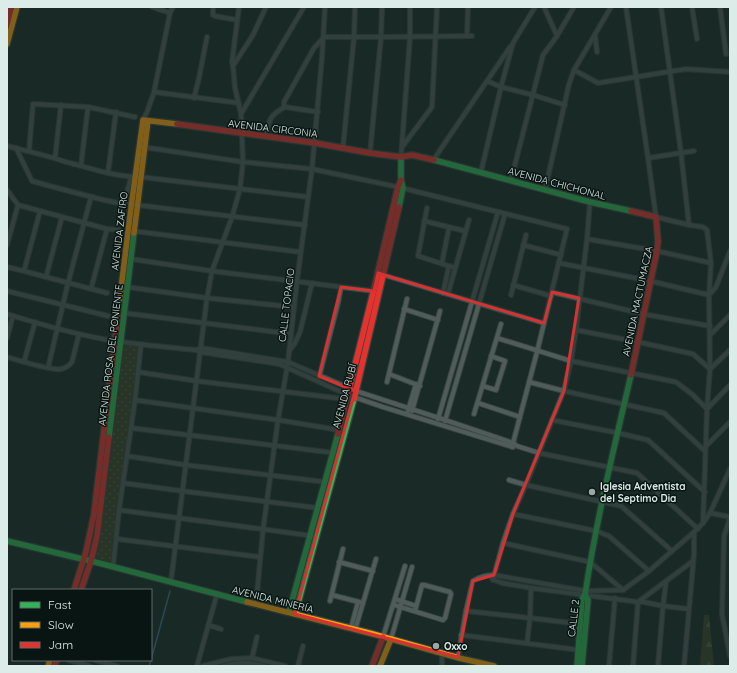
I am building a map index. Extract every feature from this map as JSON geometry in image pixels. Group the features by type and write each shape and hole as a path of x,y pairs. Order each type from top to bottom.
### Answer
{"street":[{"path":"7,24 11,7"},
{"path":"7,44 9,30 17,7"},
{"path":"152,7 170,13"},
{"path":"145,120 154,92 170,13 174,7"},
{"path":"213,7 213,15 237,20"},
{"path":"171,581 197,381 199,350 207,298 212,271 232,217 240,189 243,162 240,114 232,62 239,7"},
{"path":"233,66 253,35 266,7"},
{"path":"240,114 304,7"},
{"name":"CALLE TOPACIO","path":"256,604 263,530 289,352 300,252 312,169 318,112 325,7"},
{"path":"343,147 354,37 355,7"},
{"path":"370,153 381,38 382,7"},
{"name":"AVENIDA RUBÍ","path":"295,614 381,274 400,187 410,36 410,7"},
{"path":"402,147 432,107 438,7"},
{"path":"285,107 284,102 314,48 324,37 381,38 410,36 470,36 468,7"},
{"path":"434,159 535,7"},
{"path":"544,7 557,36"},
{"path":"511,180 543,55 557,36 574,7"},
{"path":"545,190 569,84 574,70 611,7"},
{"name":"AVENIDA MACTUMACZA","path":"586,593 596,531 638,342 658,241 637,77 626,7"},
{"path":"661,7 689,224"},
{"path":"692,7 697,39"},
{"path":"720,7 726,54"},
{"path":"595,34 597,52"},
{"path":"194,98 200,78 207,37"},
{"path":"481,172 512,43"},
{"path":"574,70 598,83 686,69 730,72"},
{"path":"487,81 501,88 533,95 565,105"},
{"path":"154,92 239,103"},
{"path":"29,151 33,104 88,107 135,117"},
{"path":"55,158 61,105"},
{"path":"81,165 88,107"},
{"path":"266,136 270,120 275,112 285,107 318,112"},
{"path":"108,173 116,112"},
{"name":"AVENIDA CIRCONIA","path":"145,120 315,142 370,153 401,157"},
{"name":"AVENIDA ZAFIRO","path":"84,559 91,533 105,445 132,231 136,177 142,147 145,120"},
{"path":"7,146 108,173 308,197"},
{"path":"142,147 243,162 312,169 400,187 567,229 513,445"},
{"path":"16,148 32,182 124,204 305,225"},
{"path":"648,158 694,151"},
{"name":"AVENIDA CHICHONAL","path":"401,157 412,155 434,159 590,202 703,226 707,230 711,263"},
{"path":"124,204 136,177"},
{"path":"7,190 18,205 106,229 119,230"},
{"path":"48,368 68,283 91,197"},
{"path":"494,577 503,543 564,391 571,362 576,330 590,202"},
{"path":"7,245 18,205"},
{"path":"426,208 418,256 455,268"},
{"path":"24,270 40,211"},
{"path":"437,423 498,212"},
{"path":"443,425 505,214"},
{"path":"46,277 62,217"},
{"path":"445,293 455,268 469,220"},
{"path":"424,221 465,231"},
{"path":"442,264 449,227"},
{"path":"91,288 106,229"},
{"path":"132,231 300,252"},
{"name":"AVENIDA ROSA DEL PONIENTE","path":"118,341 128,287 132,231"},
{"path":"511,295 526,235"},
{"path":"587,239 657,251 711,263 709,295 710,369 703,522"},
{"path":"523,245 561,255"},
{"path":"709,295 716,287 730,251"},
{"path":"131,258 212,271 374,291"},
{"path":"559,262 709,295"},
{"path":"445,293 449,266"},
{"path":"7,267 24,270 107,293"},
{"path":"381,274 544,323"},
{"name":"AVENIDA RUBÍ","path":"365,338 374,291 381,274"},
{"path":"289,352 300,332 312,283"},
{"path":"513,285 551,294 579,298 643,314 710,326"},
{"path":"128,287 293,308"},
{"path":"318,382 341,287"},
{"path":"7,291 108,316"},
{"path":"386,382 407,299"},
{"path":"404,309 438,320"},
{"path":"409,415 440,311"},
{"path":"124,313 291,334"},
{"path":"7,314 79,334 101,338 199,350 279,364 287,364 319,376 351,395"},
{"path":"710,335 730,315"},
{"path":"7,338 13,316"},
{"path":"24,362 35,322"},
{"path":"474,414 501,324"},
{"path":"576,330 693,354 710,369"},
{"path":"7,357 58,370 65,368 72,362 79,334"},
{"path":"497,338 571,362 676,382 693,395 707,409"},
{"path":"113,567 141,344"},
{"path":"710,369 730,350"},
{"path":"483,386 496,390 505,361 491,356"},
{"path":"456,361 462,362"},
{"path":"287,364 318,382 409,415 539,453 637,473 696,530"},
{"path":"138,372 283,392 351,395 411,409 513,445"},
{"path":"389,374 418,385"},
{"path":"529,382 664,413 706,448"},
{"path":"707,409 730,385"},
{"name":"AVENIDA RUBÍ","path":"289,612 314,536 318,508 325,482 336,454 339,430 351,395"},
{"path":"135,400 339,430"},
{"path":"478,403 520,417"},
{"path":"552,420 648,440 704,492"},
{"path":"706,448 730,422"},
{"path":"131,428 336,454"},
{"path":"81,589 91,561 97,536 105,445"},
{"path":"127,456 186,465 271,474 325,482"},
{"path":"494,577 502,583 531,588 586,593 623,590 649,571 696,530 710,513 730,469"},
{"path":"509,480 621,506 672,551"},
{"path":"123,483 318,508"},
{"path":"119,510 314,536"},
{"path":"710,513 730,518 724,536 722,614 730,656"},
{"path":"514,514 596,531 608,536 649,571"},
{"path":"684,666 696,530"},
{"path":"117,539 260,557"},
{"name":"AVENIDA MINERÍA","path":"7,541 171,581 391,639 476,664 494,666"},
{"path":"503,543 590,562 623,590"},
{"path":"330,601 342,549"},
{"path":"74,589 84,559"},
{"path":"353,629 363,603 376,559"},
{"path":"633,666 638,602 693,561"},
{"path":"339,562 373,571"},
{"path":"372,666 394,605 405,566"},
{"path":"380,666 391,639 412,568"},
{"path":"458,658 461,635 473,582 486,575 638,602 689,609"},
{"path":"658,666 666,582"},
{"path":"395,599 416,609 444,620 451,594 450,592 424,585 422,586 416,609"},
{"path":"527,643 531,588"},
{"name":"CALLE 2","path":"577,666 582,600 586,593"},
{"name":"CALLE 2","path":"582,666 588,600 586,593"},
{"path":"197,666 217,594"},
{"path":"332,595 363,603"},
{"path":"608,666 615,598"},
{"path":"353,629 358,602"},
{"path":"394,605 416,609"},
{"path":"466,611 580,624"},
{"path":"208,626 221,629"},
{"path":"461,635 578,650"},
{"path":"252,658 257,637"},
{"path":"298,666 303,646"},
{"path":"442,654 442,666"},
{"path":"203,666 231,659 252,658 285,666"},
{"path":"72,661 90,666"},
{"path":"99,661 117,666"},
{"path":"224,666 249,662 264,666"}],"highlighted area":[{"path":"378,273 544,323 552,292 579,298 564,391 513,514 494,575 473,581 458,657 295,614 355,391 319,376 341,287 374,291"}],"green space":[{"path":"123,343 140,346 111,563 93,560"},
{"path":"704,615 709,615 714,666 700,666"}],"waterway":[{"path":"152,656 170,591"},
{"path":"149,666 151,661"}],"traffic: fast":[{"path":"399,207 403,188 401,180 401,157"},
{"path":"434,160 590,202 631,211"},
{"path":"109,437 134,233"},
{"path":"577,666 582,599 585,595 600,512 631,375"},
{"path":"295,614 354,399"},
{"path":"289,612 338,434"},
{"path":"7,541 95,562 247,602"},
{"path":"582,666 588,600 585,595"}],"traffic: slow":[{"path":"7,44 17,7"},
{"path":"118,313 143,120 177,124"},
{"path":"134,233 148,121"},
{"path":"247,602 494,666"},
{"path":"380,666 391,639"},
{"path":"48,666 50,661"}],"traffic: jam":[{"path":"7,24 11,7"},
{"path":"177,124 315,143 370,153 401,157 412,155 434,160"},
{"path":"338,434 398,187 401,180"},
{"path":"354,399 399,207"},
{"path":"631,211 656,217 658,241 631,375"},
{"path":"74,589 86,552 94,514 118,313"},
{"path":"81,589 91,561 97,536 109,437"},
{"path":"372,666 383,637"},
{"path":"54,666 56,661"}],"place":[{"name":"Iglesia Adventista del Septimo Dia","path":"592,492"},
{"name":"Oxxo","path":"436,646"}]}
